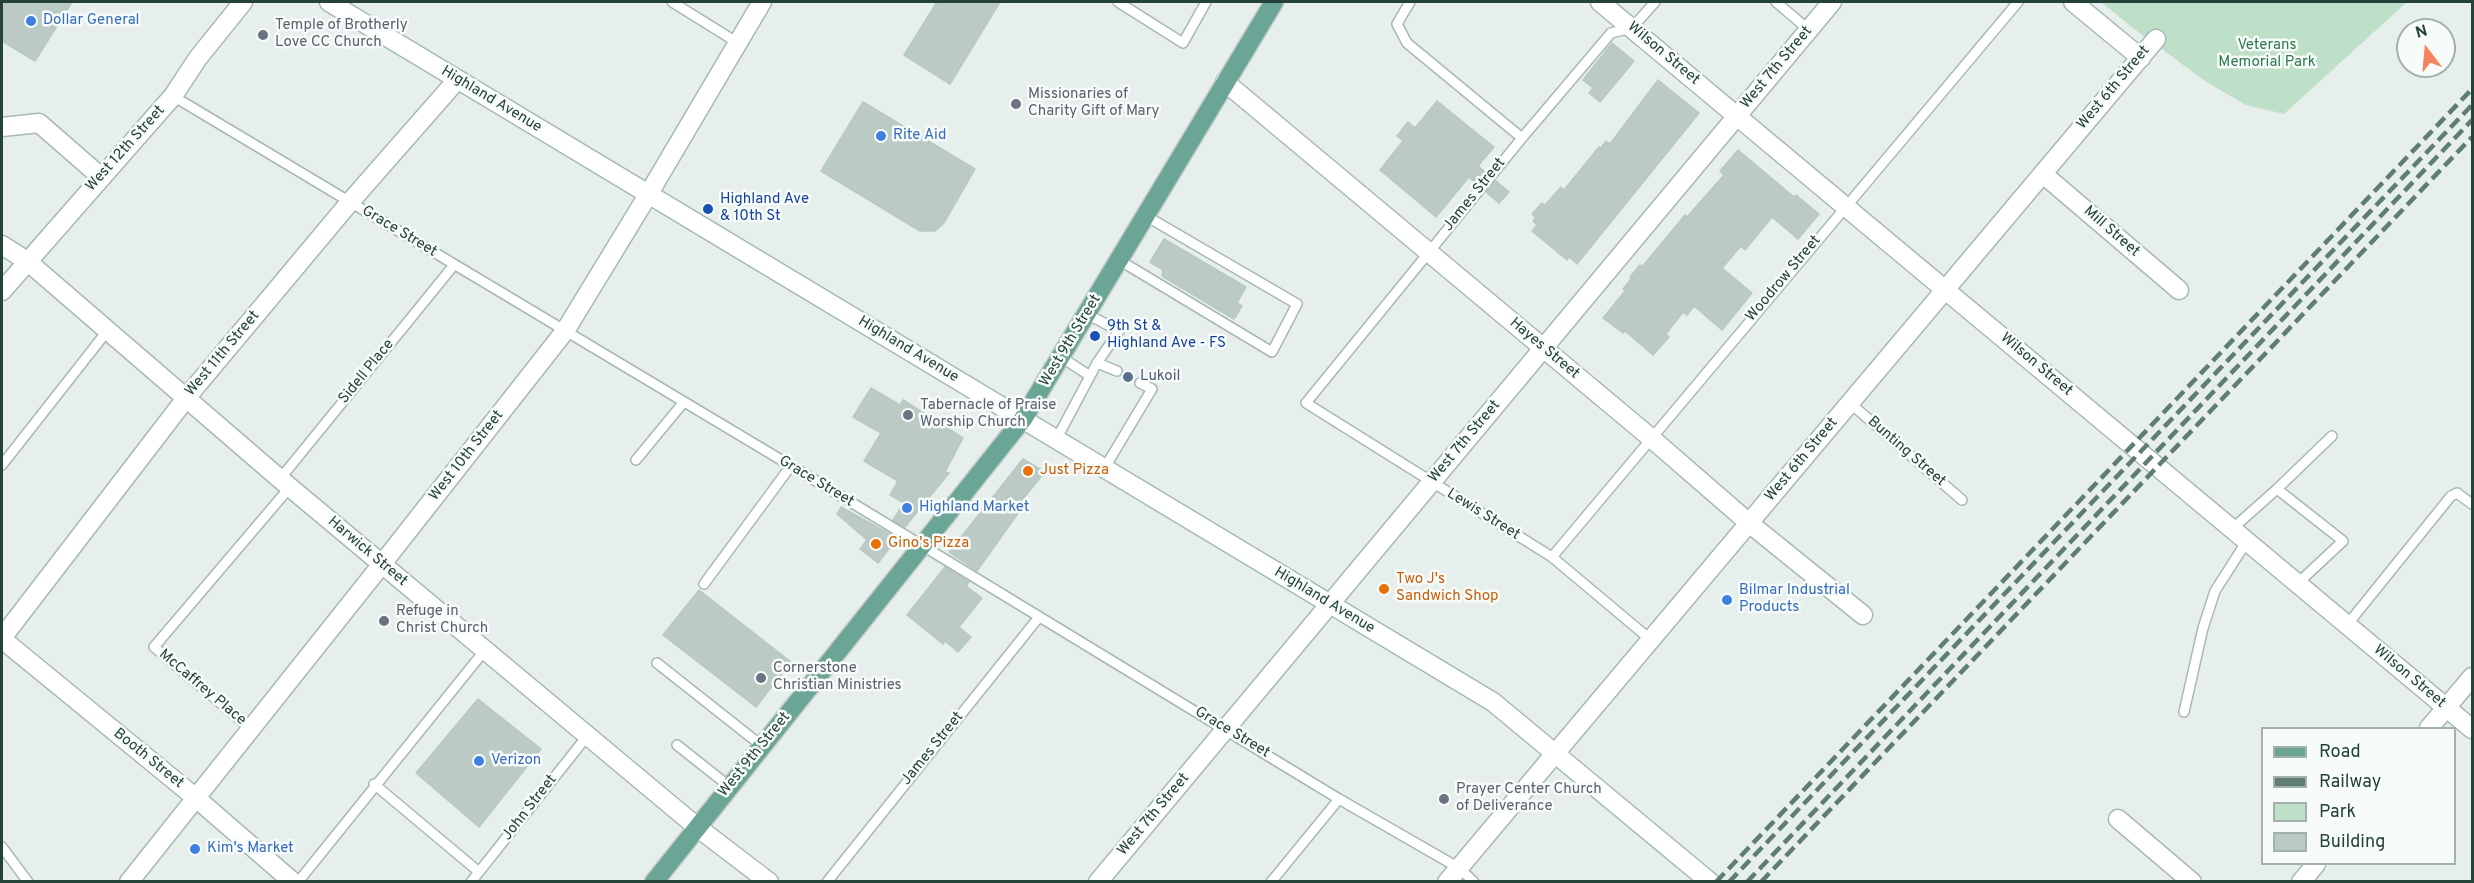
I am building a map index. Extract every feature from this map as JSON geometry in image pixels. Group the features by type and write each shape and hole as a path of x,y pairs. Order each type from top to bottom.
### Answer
{"main road":[{"name":"West 9th Street","path":"654,882 1023,419 1274,2"}],"street":[{"name":"West 12th Street","path":"2,291 173,96 198,58 243,2"},
{"name":"Highland Avenue","path":"329,2 1493,702 1710,882"},
{"name":"West 10th Street","path":"129,882 565,331 739,44 762,2"},
{"name":"Wilson Street","path":"1600,2 2472,729"},
{"name":"West 7th Street","path":"1098,882 1832,2"},
{"path":"2073,2 2140,58"},
{"name":"West 6th Street","path":"1453,875 2156,39"},
{"name":"West 11th Street","path":"2,638 187,397 350,202 457,80"},
{"name":"Hayes Street","path":"1226,82 1652,438 1749,524 1863,615"},
{"path":"2,127 39,123 102,177"},
{"name":"Mill Street","path":"2043,174 2179,290"},
{"name":"Harwick Street","path":"2,245 27,261 285,483 697,827 768,882"},
{"name":"Booth Street","path":"2,638 196,798 293,882"},
{"path":"2431,727 2472,677"},
{"path":"2118,819 2192,882"},
{"path":"2301,882 2315,865"}],"lane":[{"path":"672,2 739,44"},
{"path":"1118,2 1130,5 1183,43 1206,2"},
{"path":"1410,2 1397,24 1407,43 1521,138"},
{"name":"James Street","path":"1306,403 1427,252 1611,33 1632,28 1655,2"},
{"path":"1776,2 1809,30"},
{"name":"Woodrow Street","path":"1552,557 2018,2"},
{"name":"Grace Street","path":"173,96 1225,729 1340,799 1453,875 1474,882"},
{"path":"1119,260 1272,352 1297,304 1146,216"},
{"name":"Sidell Place","path":"154,648 454,265"},
{"path":"1056,441 1097,363 1119,331 1087,314"},
{"path":"2,465 108,330"},
{"path":"1061,357 1090,376"},
{"path":"1097,363 1117,371"},
{"path":"1104,469 1152,389 1140,383"},
{"path":"636,460 683,403"},
{"name":"Lewis Street","path":"1306,403 1552,557 1651,640"},
{"name":"Bunting Street","path":"1850,403 1962,500"},
{"path":"2232,529 2332,436"},
{"path":"704,584 790,467"},
{"path":"2277,489 2343,541 2297,584"},
{"path":"2347,625 2451,496 2457,493 2472,504"},
{"path":"2184,712 2203,628 2215,591 2247,541"},
{"name":"James Street","path":"827,882 1039,617"},
{"name":"McCaffrey Place","path":"154,648 250,728"},
{"path":"298,882 374,784 485,650"},
{"path":"657,663 762,746"},
{"name":"John Street","path":"471,882 588,735"},
{"path":"677,745 730,787"},
{"path":"374,784 479,872"},
{"path":"1270,882 1340,799"},
{"path":"2,847 28,882"}],"green space":[{"name":"Veterans Memorial Park","path":"2101,2 2407,2 2284,114 2246,105 2205,81"}],"building":[{"name":"Dollar General","path":"2,2 72,2 35,61 2,41"},
{"path":"937,2 1000,2 950,84 904,55"},
{"path":"1612,43 1634,61 1600,102 1589,93 1593,88 1583,80"},
{"path":"1658,80 1699,113 1577,264 1569,257 1567,260 1532,231 1537,225 1533,221 1536,218 1532,214 1542,203 1545,205 1561,187 1564,190 1599,147 1601,148 1606,141 1610,144"},
{"path":"1437,101 1494,147 1478,166 1485,172 1476,184 1469,177 1436,217 1380,170 1403,141 1397,136 1408,122 1415,128"},
{"name":"Rite Aid","path":"863,102 975,169 944,223 935,231 920,231 821,171"},
{"path":"1738,150 1794,197 1796,195 1819,214 1798,239 1772,217 1745,250 1741,246 1722,268 1752,293 1722,330 1694,306 1687,315 1683,312 1666,334 1669,337 1653,355 1625,331 1623,333 1603,318 1625,291 1623,289 1640,265 1642,267 1685,215 1687,217 1724,175 1720,171"},
{"path":"1496,181 1509,192 1499,203 1486,192"},
{"path":"1164,239 1246,287 1237,303 1242,306 1234,319 1162,276 1163,270 1150,262"},
{"path":"871,388 900,405 903,400 963,438 945,472 949,473 905,527 893,520 904,503 890,495 898,481 864,461 881,433 853,417"},
{"path":"1023,459 1045,472 1018,505 1021,509 977,571 949,552"},
{"path":"841,507 897,538 878,563 860,549 867,540 837,514"},
{"path":"945,567 969,582 966,586 982,598 959,627 971,637 958,652 945,641 943,644 907,615"},
{"path":"699,590 791,662 756,707 663,635"},
{"name":"Verizon","path":"478,699 541,749 479,827 416,773"}],"railway":[{"path":"1716,882 2472,89"},
{"path":"1729,882 2472,105"},
{"path":"1747,882 2472,120"},
{"path":"1761,882 2472,137"}],"place":[{"name":"Dollar General","path":"31,21"},
{"name":"Temple of Brotherly Love CC Church","path":"263,35"},
{"name":"Missionaries of Charity Gift of Mary","path":"1016,104"},
{"name":"Rite Aid","path":"881,136"},
{"name":"Highland Ave & 10th St","path":"708,209"},
{"name":"9th St & Highland Ave - FS","path":"1095,336"},
{"name":"Lukoil","path":"1128,377"},
{"name":"Tabernacle of Praise Worship Church","path":"908,415"},
{"name":"Just Pizza","path":"1028,471"},
{"name":"Highland Market","path":"907,508"},
{"name":"Gino's Pizza","path":"876,544"},
{"name":"Two J's Sandwich Shop","path":"1384,589"},
{"name":"Bilmar Industrial Products","path":"1727,600"},
{"name":"Refuge in Christ Church","path":"384,621"},
{"name":"Cornerstone Christian Ministries","path":"761,678"},
{"name":"Verizon","path":"479,761"},
{"name":"Prayer Center Church of Deliverance","path":"1444,799"},
{"name":"Kim's Market","path":"195,849"}]}
